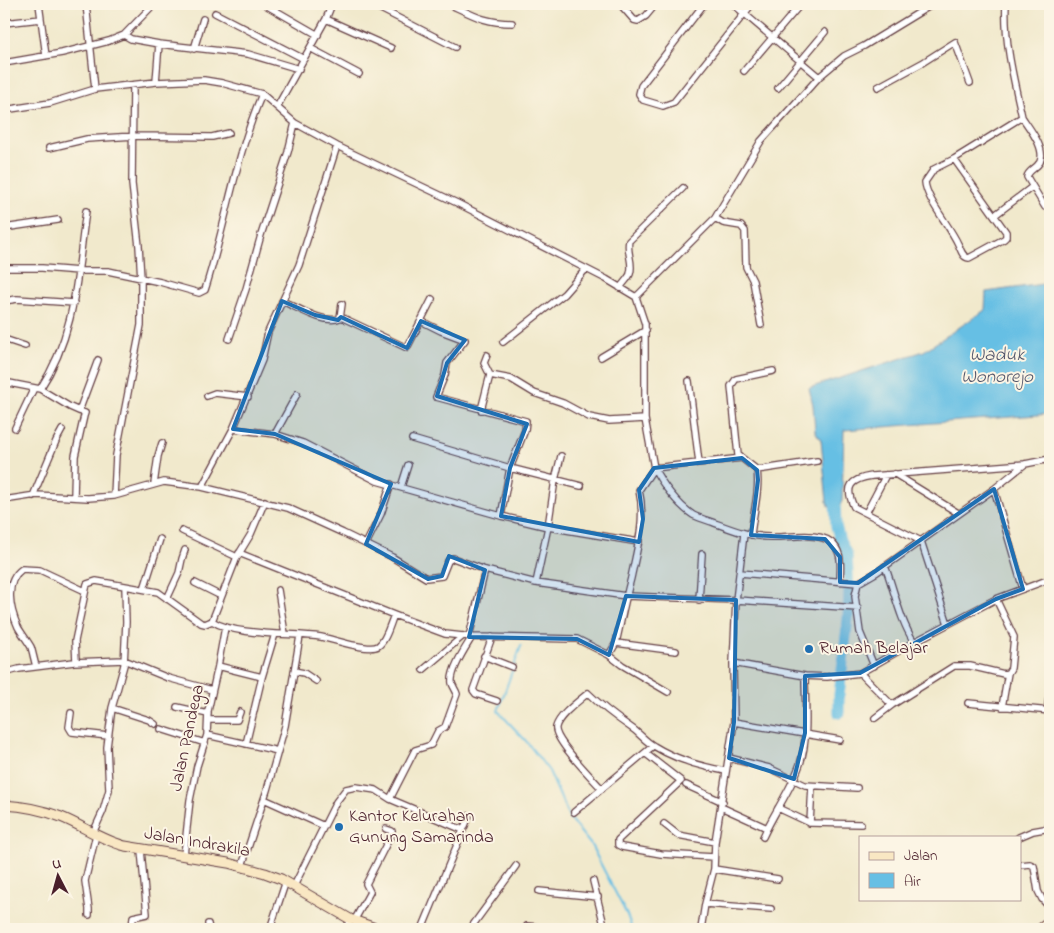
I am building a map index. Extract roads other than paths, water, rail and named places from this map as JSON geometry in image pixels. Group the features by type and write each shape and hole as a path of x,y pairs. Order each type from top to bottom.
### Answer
{"street":[{"path":"39,4 46,56"},
{"path":"86,4 95,89"},
{"path":"264,4 318,35"},
{"path":"277,108 318,35 332,4"},
{"path":"371,4 455,47"},
{"path":"449,4 488,21 512,23"},
{"path":"620,4 634,20 638,21 646,16 656,4"},
{"path":"704,4 641,86 639,94 643,100 663,106 674,102 752,4"},
{"path":"733,4 819,77"},
{"path":"915,4 921,11"},
{"path":"636,297 715,218 761,141 819,77 844,56 864,46 932,4"},
{"path":"1006,4 1007,44 1013,81 1022,117 1040,149 1040,162 1027,176 1045,207"},
{"path":"4,63 91,46 124,35 149,5"},
{"path":"744,71 800,5"},
{"path":"215,13 304,59"},
{"path":"4,24 41,19"},
{"path":"194,49 203,19"},
{"path":"326,19 391,48"},
{"path":"778,88 826,32"},
{"path":"124,35 131,39 159,44 248,54 299,69"},
{"path":"878,87 955,42 970,83"},
{"path":"156,82 159,44"},
{"path":"310,48 360,74"},
{"path":"4,110 50,104 95,89 156,82 204,80 262,94 295,123 337,146 457,203 586,269 636,297 641,308 646,330 645,419 654,468 657,474 677,500 694,515 744,534 770,537 817,536 825,539 834,545 840,557 841,582"},
{"path":"114,496 116,455 141,325 141,279 132,184 134,85"},
{"path":"4,268 108,271 160,282 199,293 205,290 236,172 254,113 262,94"},
{"path":"954,159 1006,232 1006,237 991,248 966,258 952,230 928,194 925,184 926,180 934,169 954,159 1022,117"},
{"path":"229,339 288,152 295,123"},
{"path":"49,148 87,139 134,136 212,136 229,133"},
{"path":"202,487 248,397 262,360 268,332 298,265 337,146"},
{"path":"995,215 1032,187"},
{"path":"620,288 630,273 631,266 627,247 629,241 683,188"},
{"path":"15,428 37,389 50,374 70,322 79,271 86,211"},
{"path":"715,218 724,223 741,226 745,231 746,267 753,281 761,326"},
{"path":"4,228 58,220"},
{"path":"503,342 564,294 586,269"},
{"path":"4,301 17,299 74,303"},
{"path":"341,317 407,348 432,300"},
{"path":"282,301 315,316 329,320 341,317"},
{"path":"341,317 342,304"},
{"path":"421,321 465,340 447,363 445,375 436,397 526,421 527,425 510,468 501,516"},
{"path":"601,357 646,330"},
{"path":"4,339 25,346"},
{"path":"481,410 490,375 483,362 486,354"},
{"path":"79,411 98,360"},
{"path":"773,371 736,379 731,386 738,453 757,470 817,461"},
{"path":"490,375 511,379 534,394 563,403 589,417 610,421 645,419"},
{"path":"689,381 699,463"},
{"path":"4,382 37,389 85,413 75,456 74,497"},
{"path":"207,396 216,393 248,397"},
{"path":"275,434 297,394"},
{"path":"233,429 275,434 303,444 377,481 501,516 548,528 639,542"},
{"path":"33,496 62,430"},
{"path":"412,439 510,468 581,486"},
{"path":"154,484 162,443"},
{"path":"536,583 561,456"},
{"path":"609,655 616,643 639,542 643,519 639,490 654,468 742,458"},
{"path":"948,624 921,541 854,507 850,498 849,488 853,481 860,478 894,474 1025,464 1050,459"},
{"path":"740,573 857,583 886,566 994,489 1025,464"},
{"path":"401,487 408,465"},
{"path":"751,535 758,491 757,470"},
{"path":"894,474 958,513"},
{"path":"866,513 886,475"},
{"path":"4,500 33,496 114,496 164,482 202,487 288,508 392,557 415,573 428,579 442,576 448,561 453,558 485,570 536,583 626,596 736,600 857,608"},
{"path":"366,544 381,514 391,484"},
{"path":"994,489 1023,589"},
{"path":"76,661 75,641 85,590 87,584 92,581 158,592 201,623 205,624 212,621 238,555 251,534 265,501"},
{"path":"182,531 238,555 445,634 468,637 578,639 609,655 622,665 668,692"},
{"path":"701,929 714,869 715,842 734,722 733,663 736,600 744,534"},
{"path":"144,589 160,539"},
{"path":"167,599 179,573 185,550"},
{"path":"699,600 702,554"},
{"path":"886,566 900,616 914,642"},
{"path":"36,666 30,646 15,620 10,594 11,585 16,574 22,569 28,568 40,570 85,590"},
{"path":"390,799 415,750 431,745 438,731 445,727 457,694 452,684 453,675 468,637 485,570"},
{"path":"733,663 805,676 827,677 860,673 996,599 1050,579"},
{"path":"195,583 221,596"},
{"path":"857,583 855,596 862,639 874,666"},
{"path":"89,915 85,881 94,834 109,790 108,736 112,708 124,665 125,586"},
{"path":"278,590 285,634"},
{"path":"4,591 10,594"},
{"path":"996,599 1014,637 1011,668 1008,673 1002,707"},
{"path":"212,621 224,627 274,634 324,637 354,645 373,647 381,642 394,616"},
{"name":"Jalan Pandega","path":"184,855 190,800 197,766 207,735 212,690 224,627"},
{"path":"246,744 274,634"},
{"path":"242,866 285,726 300,636"},
{"path":"423,670 468,637"},
{"path":"492,637 473,690 476,694 497,701"},
{"path":"616,643 676,651"},
{"path":"484,656 512,667"},
{"path":"4,673 36,666 76,661 124,660 168,678 212,690"},
{"path":"218,666 262,677"},
{"path":"875,718 892,704 954,666 970,666 1004,674 1008,673"},
{"path":"294,671 304,673 316,681"},
{"path":"860,673 892,704"},
{"path":"763,837 794,779 800,762 805,733 805,676"},
{"path":"968,703 1048,711 1050,690"},
{"path":"602,789 566,748 556,730 556,726 568,711 588,693 614,717 635,730 653,746 709,768 726,771"},
{"path":"177,707 208,717 237,720 240,712"},
{"path":"112,708 149,720 155,724"},
{"path":"71,713 69,727 72,732 108,736"},
{"path":"734,722 840,740"},
{"path":"161,729 205,743"},
{"path":"207,735 278,750"},
{"path":"574,812 653,746"},
{"path":"645,753 680,782 618,840 618,845 622,848 661,854 714,856"},
{"path":"729,758 769,768 812,786 857,788"},
{"path":"686,785 767,828"},
{"path":"810,824 812,786"},
{"path":"270,929 290,884 338,798 346,789 356,787 376,790 390,799 463,830"},
{"path":"1050,790 1050,804"},
{"path":"264,799 324,826"},
{"name":"Jalan Indrakila","path":"4,805 49,813 112,842 141,850 184,855 265,872 290,884 352,920 378,929"},
{"path":"778,808 810,824 861,824"},
{"path":"422,929 469,816"},
{"path":"664,824 678,835 715,842"},
{"path":"1020,836 1033,831 1050,828"},
{"path":"346,929 370,892 366,884 392,833 392,831 386,829"},
{"path":"132,929 133,917 147,914 141,850"},
{"path":"1022,864 1034,866 1038,891 1050,908"},
{"path":"470,929 516,866"},
{"path":"714,869 778,879"},
{"path":"593,881 605,929"},
{"path":"539,891 598,897"},
{"path":"705,904 771,909"},
{"path":"1040,929 1050,921"},
{"path":"527,926 559,929"}],"water":[{"name":"Waduk Wonorejo","path":"1050,283 1050,414 844,430 842,501 835,517 827,502 821,440 815,431 813,405 809,388 924,351 985,310 986,292"}],"waterway":[{"path":"835,502 836,526 840,541 847,555 849,590 839,713"},
{"path":"521,646 498,711 526,741 549,771 570,819 591,845 627,915 632,929"}],"place":[{"name":"Rumah Belajar","path":"809,649"},
{"name":"Kantor Kelurahan Gunung Samarinda","path":"339,827"}]}
